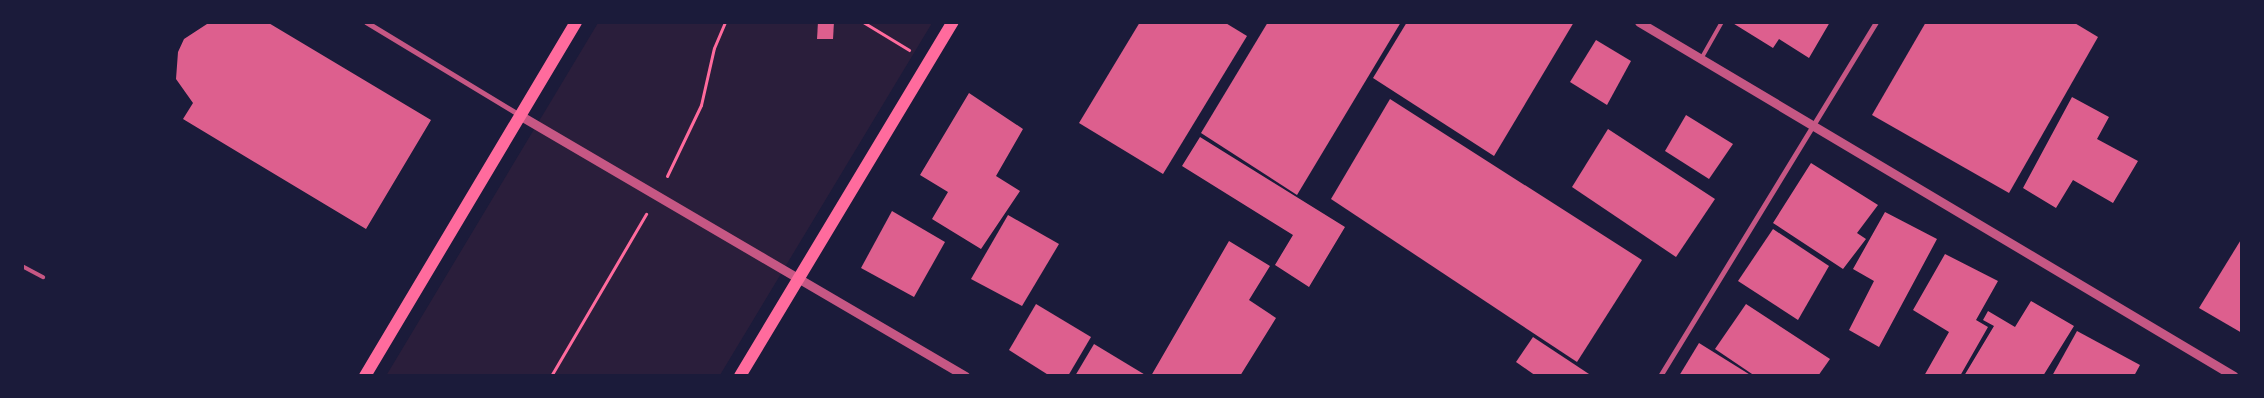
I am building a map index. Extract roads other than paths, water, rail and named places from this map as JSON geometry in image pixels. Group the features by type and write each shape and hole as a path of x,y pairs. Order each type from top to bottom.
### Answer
{"main road":[{"path":"365,376 576,22"},
{"path":"740,376 953,22"}],"street":[{"path":"366,22 521,116 798,278 953,373 965,376"},
{"path":"1639,22 2234,376"},
{"path":"1660,376 1876,22"}],"lane":[{"path":"1701,59 1722,22"},
{"path":"22,266 43,277"}]}
